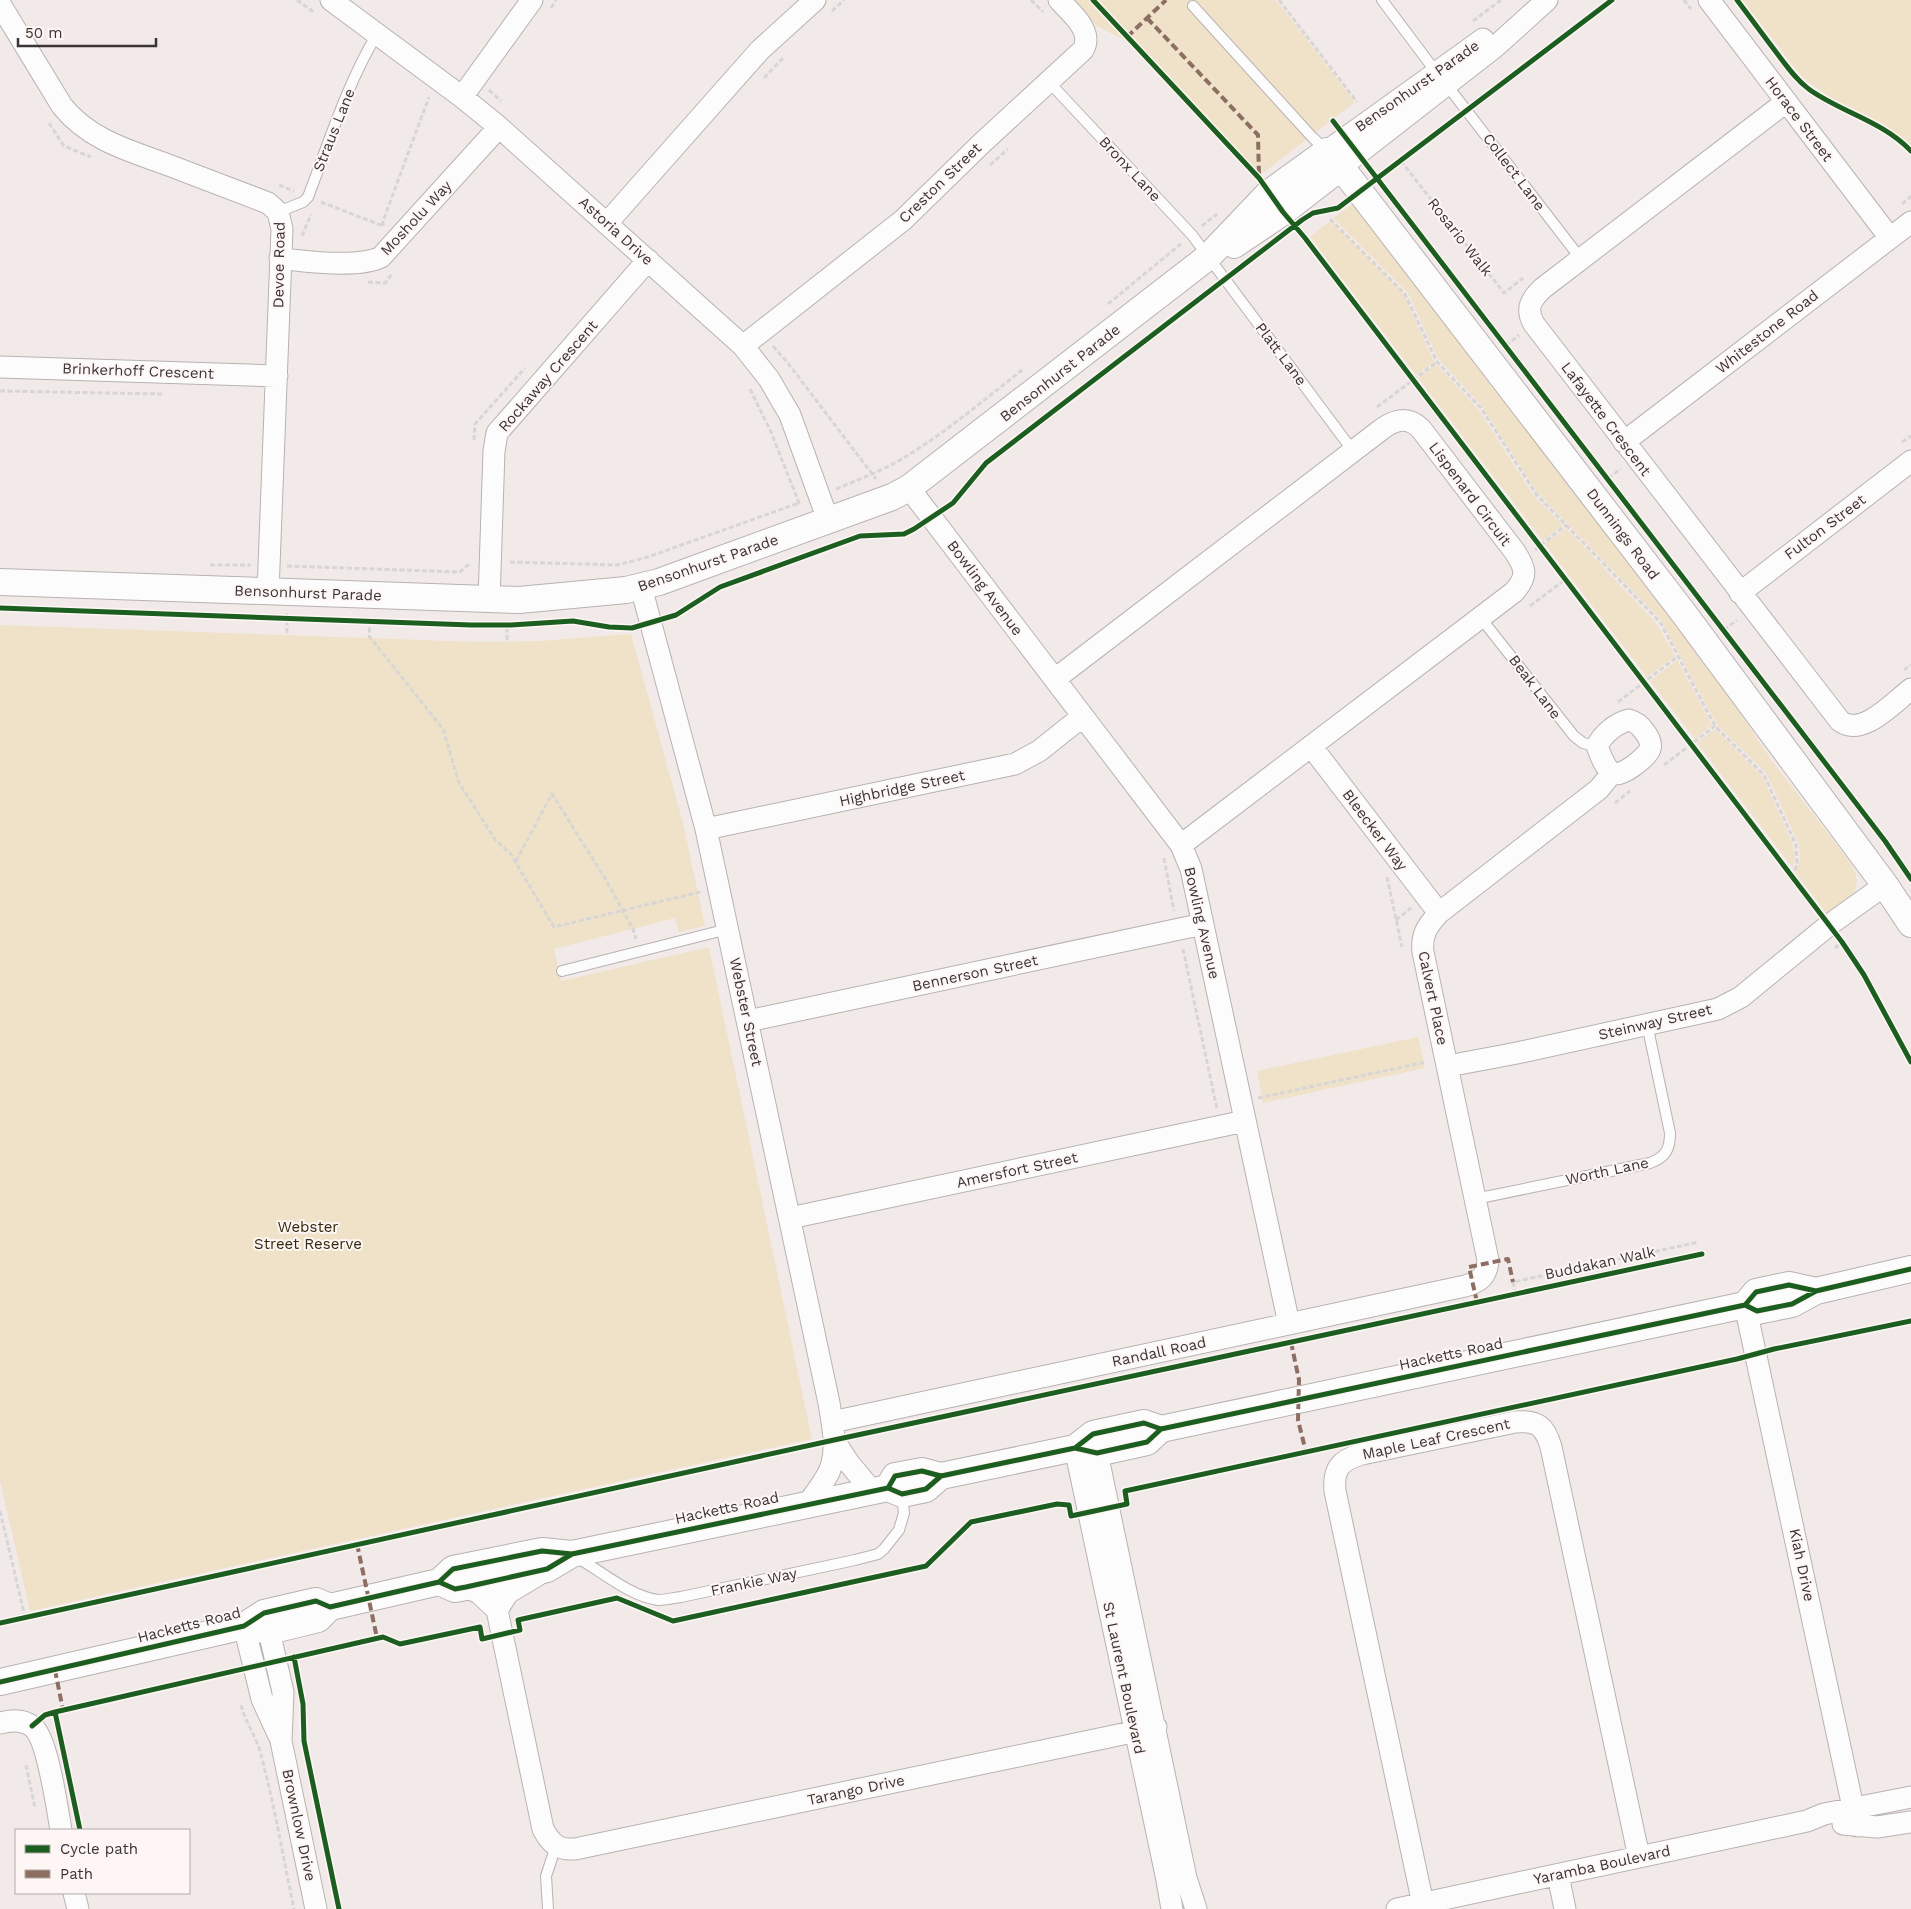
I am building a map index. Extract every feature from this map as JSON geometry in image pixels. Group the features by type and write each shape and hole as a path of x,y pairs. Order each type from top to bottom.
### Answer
{"street":[{"name":"Astoria Drive","path":"331,0 462,97 499,127 648,260 751,340 769,378 790,415 828,520"},
{"path":"462,97 532,0"},
{"name":"Creston Street","path":"751,340 903,220 982,143 1070,63 1086,44 1085,32 1081,24 1059,0"},
{"name":"Horace Street","path":"1709,0 1890,238"},
{"name":"Bensonhurst Parade","path":"0,582 268,592 504,612 641,587 900,493 1208,257 1269,193 1334,159 1441,78 1488,36 1545,2"},
{"name":"Devoe Road","path":"0,4 62,106 84,128 111,144 268,203 278,212 281,222 277,376 268,592"},
{"path":"607,223 760,50 823,6"},
{"name":"Lafayette Crescent","path":"1786,102 1536,294 1532,299 1529,312 1534,324 1832,713 1846,725 1857,726 1866,723 1911,689"},
{"name":"Mosholu Way","path":"280,258 300,261 363,263 381,257 499,127"},
{"name":"Dunnings Road","path":"1334,159 1682,611 1885,884 1910,922"},
{"name":"Whitestone Road","path":"1624,442 1911,222"},
{"name":"Rockaway Crescent","path":"504,612 494,451 497,433 648,260"},
{"name":"Brinkerhoff Crescent","path":"0,367 277,376"},
{"name":"Lispenard Circuit","path":"1055,679 1353,450 1391,423 1405,420 1412,422 1421,429 1515,552 1523,566 1524,578 1514,592 1172,849"},
{"name":"Fulton Street","path":"1740,593 1911,462"},
{"name":"Bowling Avenue","path":"900,493 1084,716 1172,849 1191,869 1288,1324"},
{"name":"Webster Street","path":"641,587 706,829 790,1218 833,1431 832,1463 825,1479 808,1504"},
{"name":"Highbridge Street","path":"706,829 1015,764 1038,751 1084,716"},
{"name":"Calvert Place","path":"1485,1276 1488,1260 1476,1199 1440,1062 1422,942 1424,931 1433,905 1599,789 1612,773 1617,775 1624,773 1648,753 1651,748 1645,732 1636,722 1629,720 1622,722 1604,735 1597,746"},
{"name":"Bleecker Way","path":"1311,746 1433,905"},
{"path":"1597,746 1612,773"},
{"name":"Steinway Street","path":"1440,1062 1647,1024 1711,1010 1730,1003 1741,997 1829,925 1885,884"},
{"name":"Bennerson Street","path":"748,1021 1203,924"},
{"name":"Amersfort Street","path":"790,1218 1243,1111"},
{"name":"Hacketts Road","path":"439,1582 455,1589 466,1587 547,1569 572,1554 808,1504 887,1491 895,1476 922,1471 942,1476 1088,1445 1144,1423 1161,1428 1745,1305 1756,1292 1789,1285 1816,1290 1911,1270"},
{"name":"Randall Road","path":"833,1431 1288,1324 1473,1284 1485,1276"},
{"name":"Kiah Drive","path":"1745,1305 1855,1817"},
{"name":"Maple Leaf Crescent","path":"1423,1904 1335,1491 1334,1477 1339,1466 1348,1458 1362,1454 1515,1422 1531,1422 1541,1426 1545,1431 1551,1446 1639,1858"},
{"name":"Webster Street","path":"833,1431 848,1462 887,1491"},
{"name":"St Laurent Boulevard","path":"1088,1445 1156,1727 1186,1878 1196,1909"},
{"name":"St Laurent Boulevard","path":"1088,1445 1135,1731 1172,1909"},
{"name":"Hacketts Road","path":"0,1682 259,1623 316,1600 330,1607 439,1582 453,1569 542,1550 572,1554"},
{"path":"498,1610 508,1593 547,1569"},
{"path":"466,1587 479,1593 498,1610 543,1829 556,1846"},
{"name":"Brownlow Drive","path":"259,1623 283,1692 281,1741 316,1909"},
{"path":"0,1723 18,1720 36,1731 46,1753 62,1829"},
{"name":"Tarango Drive","path":"556,1846 568,1850 575,1849 1156,1727"},
{"name":"Yaramba Boulevard","path":"1855,1817 1911,1798"},
{"name":"Yaramba Boulevard","path":"1397,1909 1808,1821 1824,1814 1855,1817 1877,1827 1911,1822"},
{"path":"1558,1875 1566,1909"},
{"path":"74,1894 78,1909"}],"lane":[{"name":"Collect Lane","path":"1382,0 1581,259"},
{"path":"1193,6 1305,130 1334,159"},
{"name":"Straus Lane","path":"308,196 339,116 367,51 377,34"},
{"name":"Bronx Lane","path":"1049,82 1192,234 1208,257"},
{"path":"278,212 304,202 308,196"},
{"name":"Platt Lane","path":"1208,257 1353,450"},
{"name":"Beak Lane","path":"1480,618 1574,736 1583,743 1597,746"},
{"path":"562,971 728,929"},
{"name":"Worth Lane","path":"1476,1199 1650,1162 1664,1156 1668,1150 1670,1133 1647,1024"},
{"name":"Frankie Way","path":"572,1554 627,1590 656,1599 681,1597 878,1554 899,1530 904,1513 887,1491"},
{"path":"548,1909 546,1876 556,1846"}],"path":[{"path":"823,6 844,0"},
{"path":"1279,0 1358,102"},
{"path":"763,79 790,52"},
{"path":"474,79 502,102"},
{"path":"383,226 383,221 430,96"},
{"path":"271,182 383,226"},
{"path":"383,226 389,219"},
{"path":"1330,219 1406,294 1437,362 1481,408 1536,494 1660,622 1715,726 1764,775 1796,846 1797,864 1793,876"},
{"path":"751,340 774,347 900,493"},
{"path":"1414,379 1437,362"},
{"path":"1408,371 1418,386"},
{"path":"0,391 165,394"},
{"path":"201,565 460,572 470,561 610,566 648,557 798,503"},
{"path":"1541,545 1566,525"},
{"path":"1535,537 1546,552"},
{"path":"500,562 510,553"},
{"path":"500,562 507,640"},
{"path":"1561,572 1572,587"},
{"path":"498,625 504,612"},
{"path":"277,617 296,618"},
{"path":"361,620 379,621"},
{"path":"370,620 369,636 443,729 459,783 496,841 507,849 516,862 554,927 700,892"},
{"path":"1613,706 1677,657"},
{"path":"1639,674 1651,689"},
{"path":"1660,768 1715,726"},
{"path":"1686,736 1698,751"},
{"path":"1613,804 1637,786"},
{"path":"516,862 552,794 623,910 633,928 640,952"},
{"path":"1172,849 1179,929 1218,1116 1426,1062 1440,1062"},
{"path":"1787,868 1798,883"},
{"path":"1386,876 1402,948"},
{"path":"1396,920 1433,905"},
{"path":"1829,925 1848,951"},
{"path":"1834,948 1842,942"},
{"path":"1426,1062 1424,1052 1440,1062"},
{"path":"1506,1296 1525,1292"},
{"path":"0,1511 25,1617"},
{"path":"16,1619 34,1615"},
{"path":"241,1702 244,1718 259,1749 266,1774 294,1909"},
{"path":"36,1731 46,1715 63,1710"},
{"path":"303,1711 306,1750 339,1909"},
{"path":"25,1757 36,1812"}],"green space":[{"path":"1073,0 1276,0 1355,102 1255,179 1126,41 1097,26"},
{"path":"1742,0 1911,0 1911,145 1884,124 1829,97 1803,78"},
{"path":"1358,204 1694,645 1773,762 1852,865 1856,874 1856,888 1849,899 1830,914 1826,913 1796,873 1800,859 1799,845 1766,773 1717,725 1661,620 1536,491 1482,406 1438,359 1408,293 1333,218 1351,205"},
{"path":"1330,221 1404,295 1434,362 1416,375 1310,237"},
{"path":"1435,365 1478,409 1533,495 1563,525 1543,541 1418,378"},
{"path":"1566,528 1656,623 1675,656 1647,677 1545,544"},
{"name":"Webster Street Reserve","path":"0,625 479,642 540,641 631,634 683,823 705,926 679,932 675,918 554,949 561,981 709,947 812,1439 30,1611 0,1481"},
{"path":"1677,660 1712,725 1695,739 1650,681"},
{"path":"1715,729 1762,776 1792,842 1795,857 1793,868 1697,743"},
{"path":"1418,1037 1425,1068 1263,1103 1257,1071"}],"marked path":[{"path":"1127,37 1166,0"},
{"path":"1147,18 1258,135 1259,178"},
{"path":"1477,1302 1469,1267 1508,1259 1513,1282"},
{"path":"1291,1342 1299,1380 1298,1420 1306,1452"},
{"path":"357,1544 377,1638"},
{"path":"55,1670 63,1710"}],"cycle path":[{"path":"1093,0 1259,178 1283,212 1305,238 1842,942 1864,975 1911,1062"},
{"path":"0,608 471,625 511,625 573,621 609,627 632,628 676,615 720,587 860,536 904,534 953,503 986,463 1302,220 1313,213 1338,208 1612,0"},
{"path":"1737,0 1787,67 1805,86 1823,98 1888,132 1911,151"},
{"path":"1333,121 1885,841 1911,879"},
{"name":"Buddakan Walk","path":"0,1623 834,1440 1702,1254"},
{"path":"1745,1305 1757,1311 1792,1304 1816,1291 1911,1269"},
{"path":"1075,1448 1093,1434 1144,1423 1161,1429 1745,1305 1756,1292 1789,1285 1816,1291"},
{"path":"32,1726 45,1715 55,1712 383,1637 400,1644 480,1627 482,1639 520,1630 518,1620 617,1598 673,1621 926,1566 971,1522 1057,1504 1069,1505 1071,1516 1127,1504 1125,1491 1737,1359 1774,1349 1911,1321"},
{"path":"888,1488 895,1476 922,1471 941,1476 1075,1448 1097,1453 1147,1442 1161,1429"},
{"path":"0,1682 244,1626 264,1613 316,1601 330,1607 439,1582 453,1569 542,1551 572,1554 888,1488 902,1494 926,1489 941,1476"},
{"path":"439,1582 455,1589 466,1587 547,1569 572,1554"},
{"path":"294,1657 303,1704 304,1741 339,1909"},
{"path":"55,1712 80,1829"}]}
